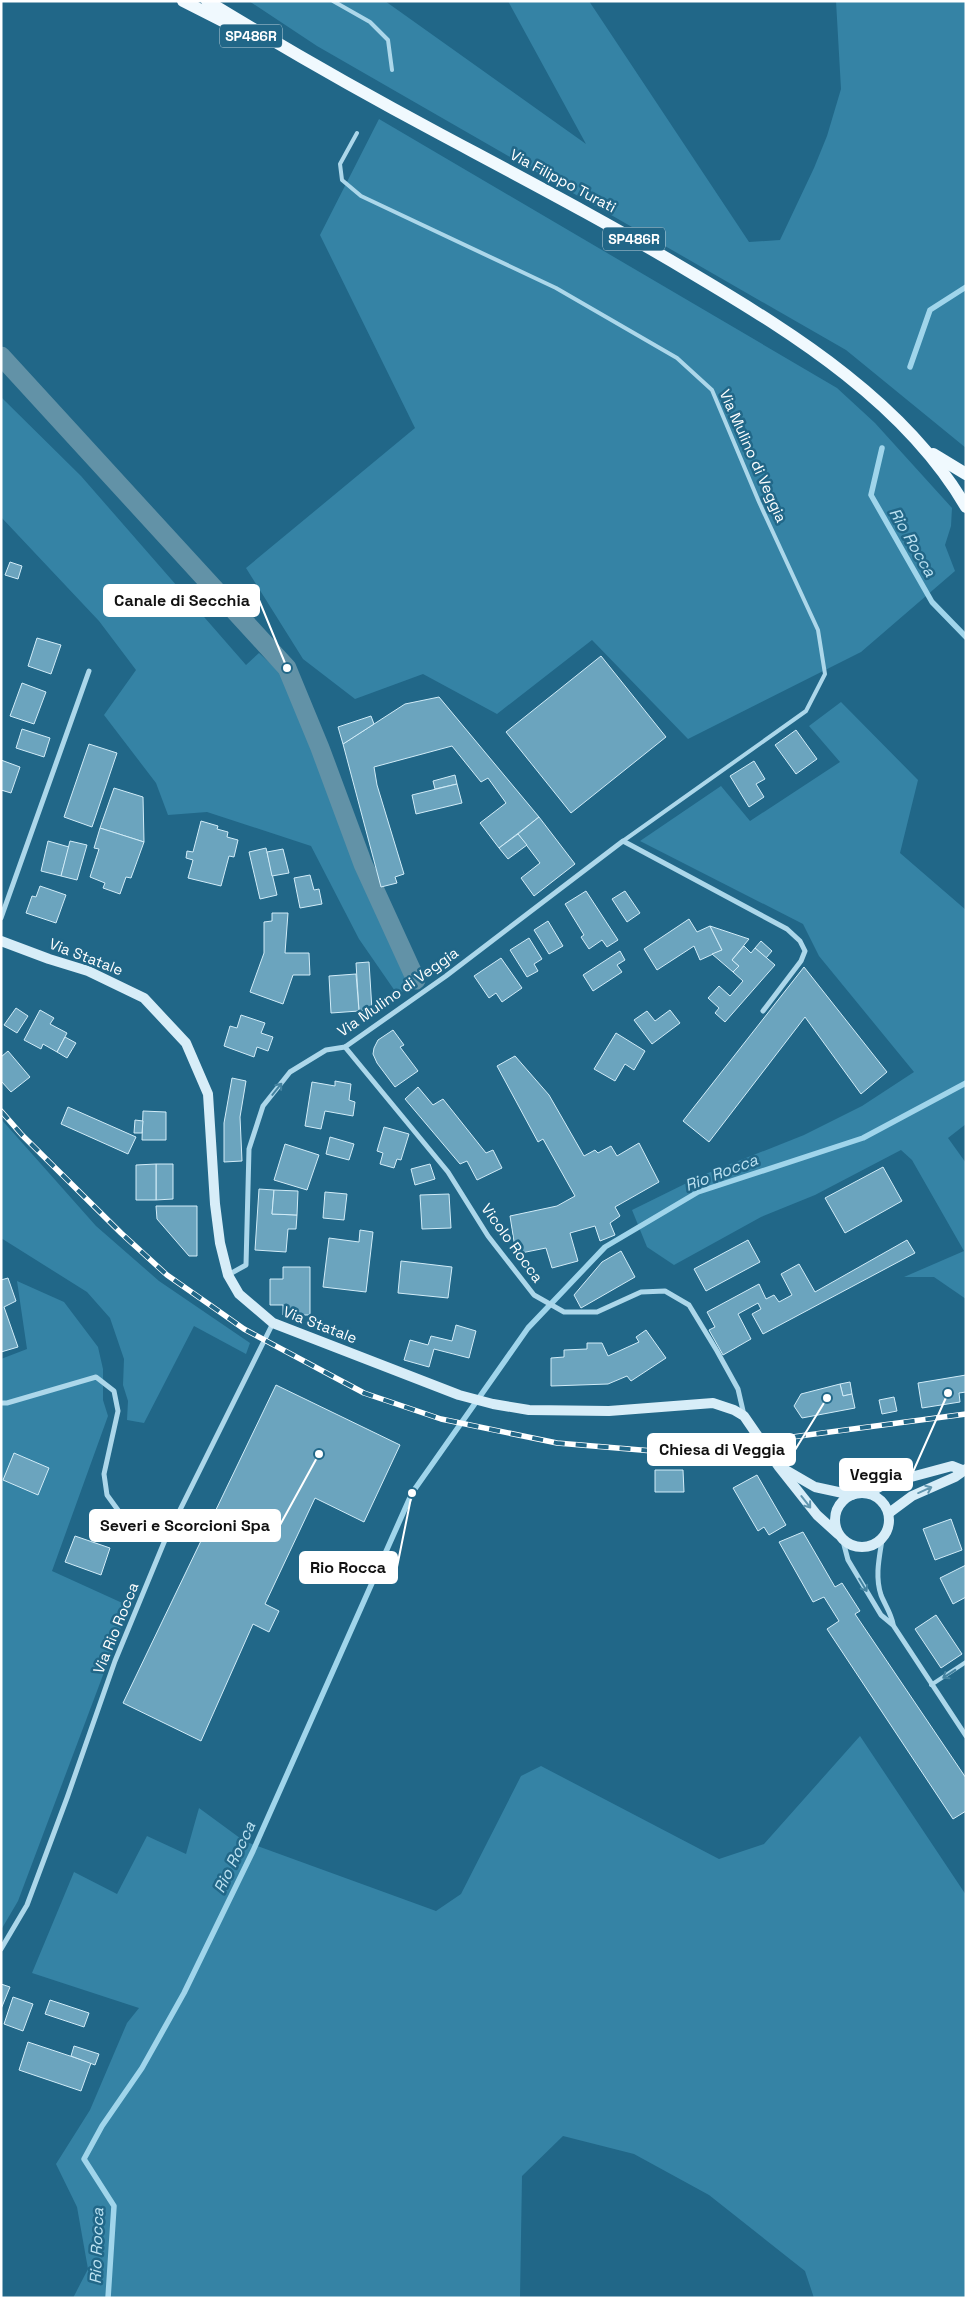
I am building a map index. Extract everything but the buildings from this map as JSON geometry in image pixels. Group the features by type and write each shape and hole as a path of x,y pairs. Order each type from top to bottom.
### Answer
{"main road":[{"name":"SP486R","path":"183,1 319,69"},
{"name":"SP486R","path":"208,1 319,69"},
{"name":"SP486R","path":"221,1 319,69"},
{"name":"Via Filippo Turati","path":"319,69 644,244 732,297 801,343 865,391 923,447 953,484 966,507"},
{"name":"Via Filippo Turati","path":"923,447 966,474"}],"street":[{"path":"1,918 89,670"},
{"path":"623,841 760,913 787,929 800,941 805,951 801,961 763,1011"},
{"name":"Via Mulino di Veggia","path":"228,1274 246,1265 249,1149 263,1106 290,1072 326,1050 345,1047 446,976 623,841"},
{"name":"Via Statale","path":"1,941 88,971 144,998 186,1043 208,1094 216,1214 220,1243 228,1274 239,1294 273,1323 459,1395 493,1404 529,1410 609,1411 713,1403 744,1416"},
{"name":"Vicolo Rocca","path":"345,1047 448,1172 488,1236 534,1295 564,1312 597,1312 641,1292 665,1291 689,1304 718,1351 738,1389 744,1416"},
{"name":"Via Rio Rocca","path":"1,1949 27,1905 115,1661 165,1540 273,1323"},
{"path":"1,1403 7,1404 96,1377 114,1391 118,1411 104,1474 107,1496 123,1517 165,1540"},
{"path":"744,1416 778,1466 816,1515 850,1545 867,1548 882,1540"},
{"path":"778,1466 815,1487 852,1495 868,1494 885,1484 952,1466 964,1470"},
{"path":"889,1513 912,1496 955,1477 964,1470"},
{"path":"868,1494 881,1500 889,1513 889,1528 882,1540 877,1574 881,1595 890,1610 893,1625"},
{"path":"852,1495 838,1507 835,1525 848,1560 881,1616 893,1625 966,1736"}],"lane":[{"path":"333,1 370,22 388,40 392,70"},
{"name":"Via Mulino di Veggia","path":"357,133 340,164 342,180 362,196 556,288 677,358 712,390 755,493 818,630 825,674 806,711 623,841"},
{"path":"932,1685 966,1662"}],"shaded area":[{"path":"249,1 385,1 586,144 508,1 589,1 749,242 780,240 827,136 841,89 836,1 966,1 966,448 846,350 317,46"},
{"path":"379,119 837,388 875,423 952,508 951,526 945,545 955,571 861,652 688,739 592,640 497,714 423,674 355,699 303,659 246,568 415,428 320,235"},
{"path":"1,397 81,476 246,665 259,653 284,676 411,988 397,994 359,939 311,846 207,812 168,815 156,783 104,715 136,670 99,621 1,517"},
{"path":"841,702 918,780 900,853 966,910 966,1124 948,1138 966,1163 966,1299 934,1277 904,1277 964,1251 912,1160 901,1150 815,1195 761,1217 674,1265 647,1247 632,1210 703,1175 804,1135 862,1106 914,1072 819,956 803,924 640,841 721,786 750,821 840,762 809,726"},
{"path":"1,1119 96,1226 159,1281 250,1343 246,1354 194,1326 144,1423 127,1420 128,1401 123,1385 124,1359 110,1318 87,1292 1,1238"},
{"path":"17,1281 64,1302 98,1347 103,1369 103,1400 108,1416 52,1571 129,1606 18,1901 1,1930 1,1359 27,1349"},
{"path":"860,1736 966,1895 966,2298 814,2298 805,2271 709,2195 634,2154 563,2136 522,2176 520,2298 73,2298 88,2269 77,2207 56,2164 90,2110 127,2023 139,2008 32,1973 74,1872 117,1894 147,1836 186,1854 199,1808 244,1841 436,1911 461,1894 521,1776 541,1766 719,1859 764,1844"}],"waterway":[{"name":"Rio Rocca","path":"910,367 930,310 966,287"},
{"path":"1,356 287,668 320,748 363,864 416,980"},
{"name":"Rio Rocca","path":"882,448 871,495 932,602 966,637"},
{"name":"Rio Rocca","path":"108,2298 114,2206 84,2159 102,2126 142,2068 184,1993 253,1851 412,1493 528,1328 605,1247 698,1192 863,1138 966,1083"}],"railway":[{"path":"1,1111 22,1135 121,1233 167,1275 244,1329 364,1393 441,1419 557,1443 653,1451 724,1446 966,1414"}],"place":[{"name":"Canale di Secchia","path":"287,668"},
{"name":"Veggia","path":"948,1393"},
{"name":"Chiesa di Veggia","path":"827,1398"},
{"name":"Severi e Scorcioni Spa","path":"319,1454"},
{"name":"Rio Rocca","path":"412,1493"}]}
